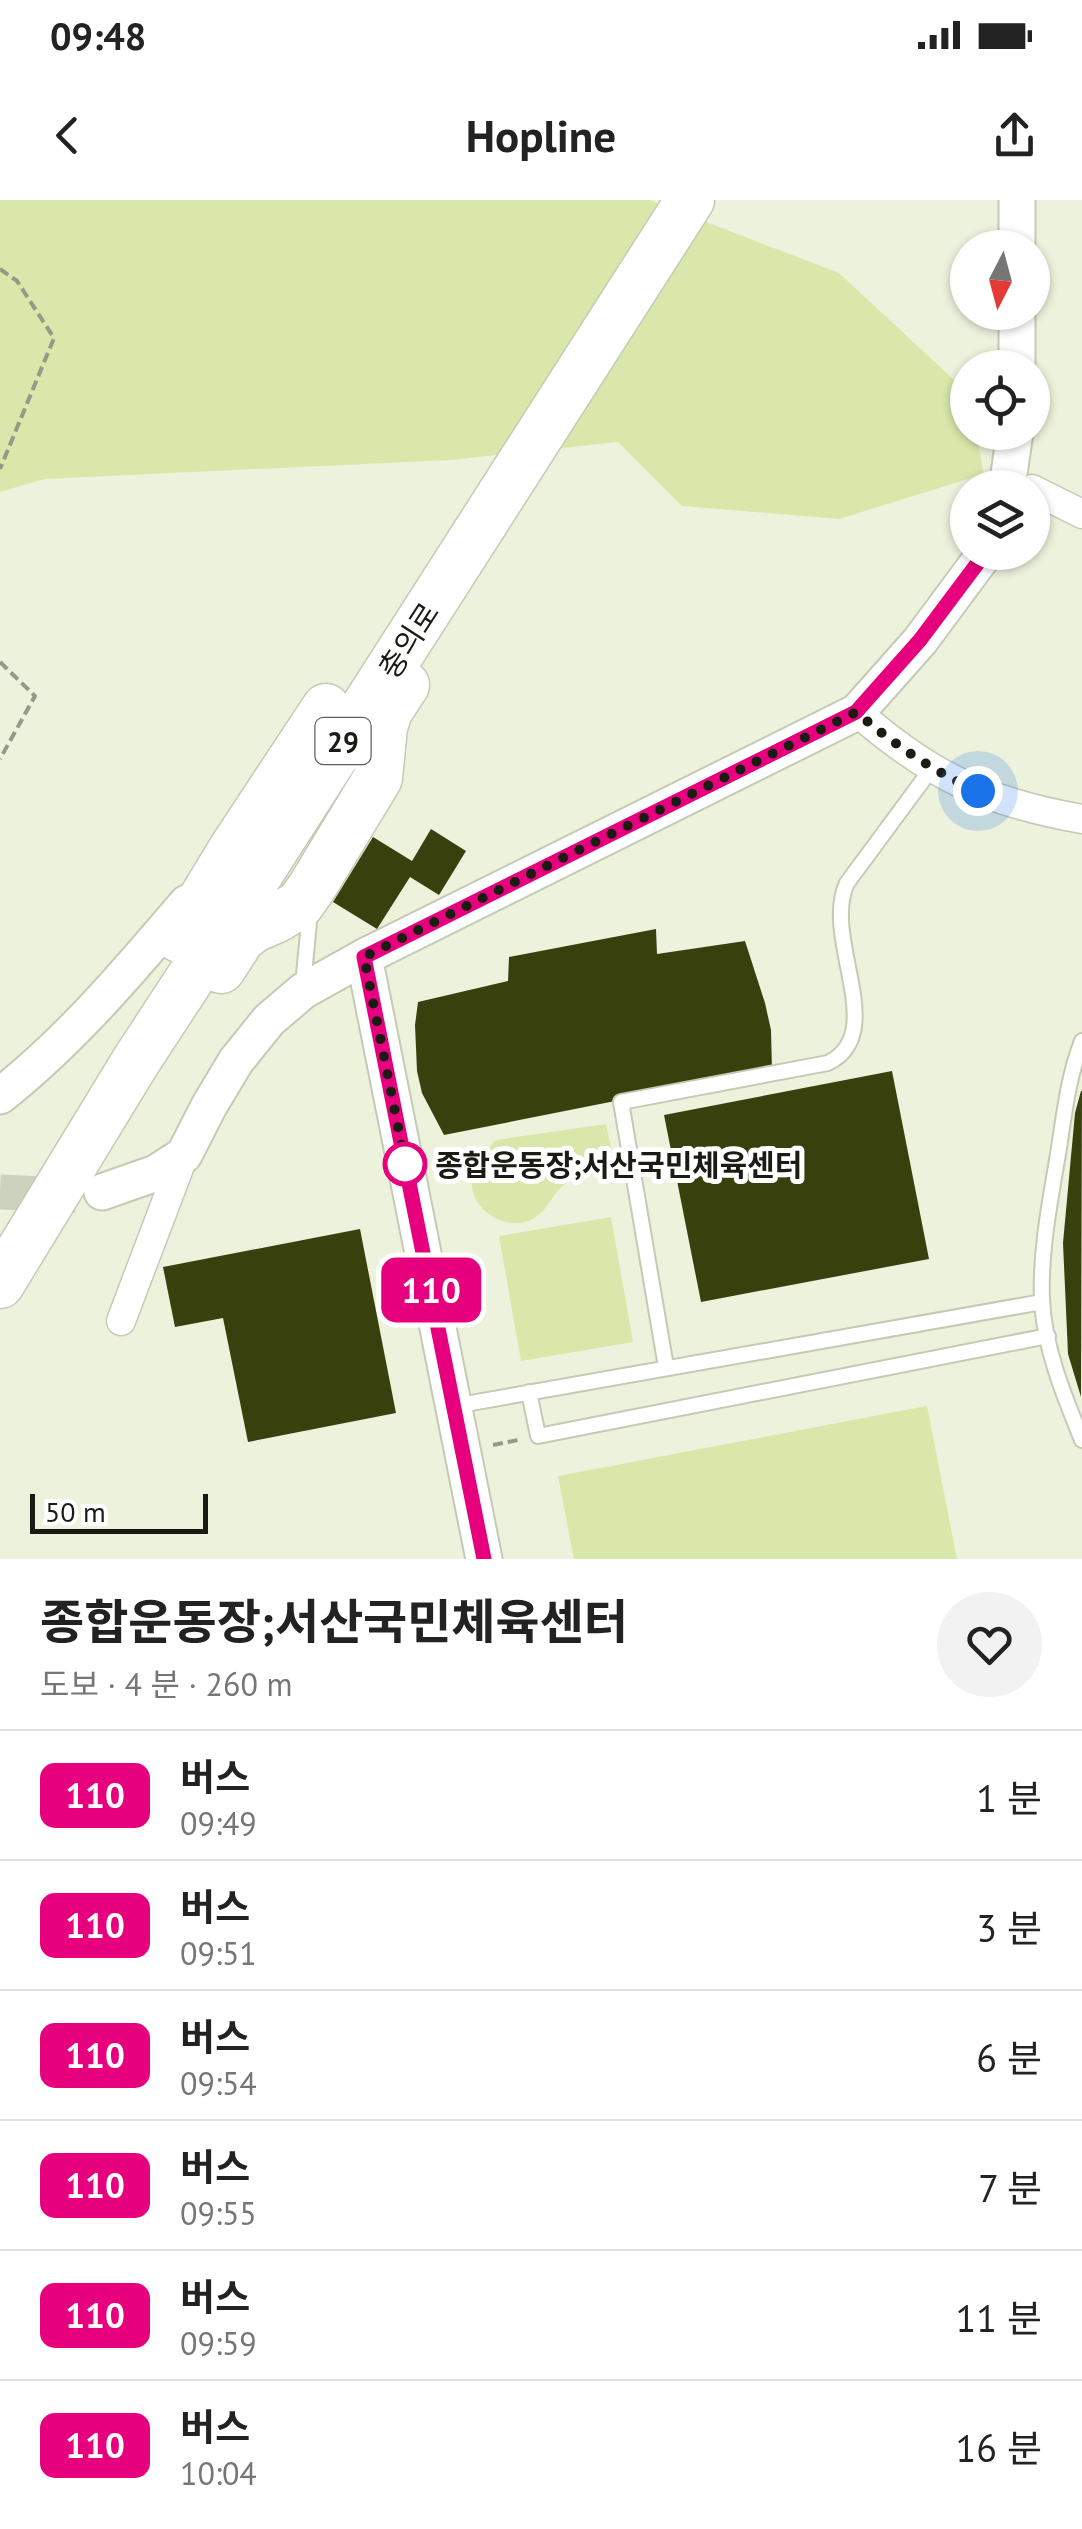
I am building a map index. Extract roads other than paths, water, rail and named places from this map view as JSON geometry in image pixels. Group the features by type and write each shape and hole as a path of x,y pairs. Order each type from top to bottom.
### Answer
{"highway":[{"name":"충의로","path":"0,1243 233,849 661,200"},
{"name":"충의로","path":"0,1284 136,1060 690,200"},
{"path":"136,1060 175,1039 241,938 300,904 312,887 378,778 388,711 546,470 548,421"}],"street":[{"path":"1017,200 1017,230"},
{"path":"1050,499 1082,514"},
{"path":"121,1320 184,1155 236,1061 269,1020 302,991 364,957 856,712 920,640 972,570"},
{"path":"856,712 932,768 992,796 1082,819"},
{"path":"0,1096 112,990 233,849"},
{"path":"364,957 484,1559"},
{"path":"102,1192 156,1173 184,1155"}],"lane":[{"path":"666,1367 622,1102 828,1062 846,1051 856,1025 839,918 843,889 932,768"},
{"path":"302,991 312,887"},
{"path":"1082,1041 1072,1073 1052,1190 1042,1302 1058,1375 1082,1440"},
{"path":"454,1406 1042,1302"},
{"path":"529,1392 538,1436 1048,1336"}],"tunnel":[{"path":"0,1192 76,1195"}],"place":[{"name":"종합운동장;서산국민체육센터","path":"405,1164"}]}
